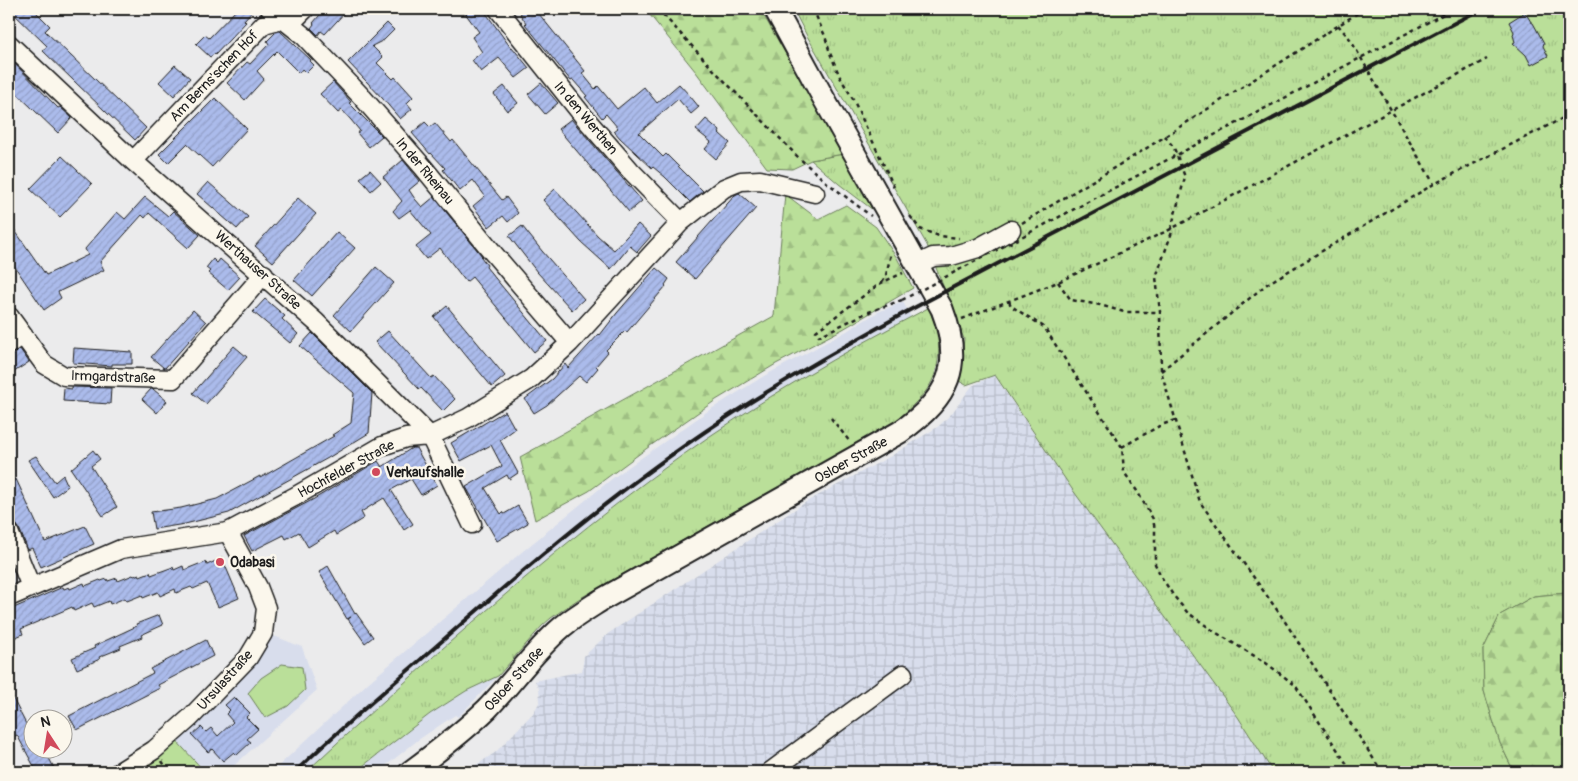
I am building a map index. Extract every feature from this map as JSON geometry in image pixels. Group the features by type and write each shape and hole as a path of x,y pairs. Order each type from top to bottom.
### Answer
{"main road":[{"name":"Osloer Straße","path":"410,772 461,733 500,695 563,626 603,599 858,456 914,422 923,415 939,396 948,379 952,360 952,346 948,324 935,296 914,267 775,9"}],"street":[{"name":"Am Berns'schen Hof","path":"133,161 264,24 276,14 297,17 305,9"},
{"name":"In den Werthen","path":"498,9 584,117 630,170 681,222"},
{"name":"In der Rheinau","path":"276,14 304,36 362,97 423,166 494,254 570,343"},
{"name":"Werthauser Straße","path":"9,44 133,161 264,274 316,322 430,436 472,524"},
{"name":"Hochfelder Straße","path":"9,597 121,549 228,532 382,446 406,438 430,436 468,418 531,379 570,343 681,222 724,188 741,181 760,180 815,193"},
{"path":"914,267 933,257 951,256 978,248 1011,230"},
{"name":"Irmgardstraße","path":"15,339 44,364 64,376 173,379 264,274"},
{"path":"9,316 15,339"},
{"path":"9,532 31,587"},
{"name":"Ursulastraße","path":"119,772 154,750 190,718 248,658 263,633 266,608 258,587 228,532"},
{"path":"770,772 903,674"}],"path":[{"path":"658,9 798,157 824,181 875,219"},
{"path":"813,9 840,78 853,99 897,194"},
{"path":"1011,230 1165,136 1364,9"},
{"path":"914,267 881,283 816,331 816,333 819,336 866,313 902,300 1453,9"},
{"path":"1338,25 1350,39 1434,184"},
{"path":"948,324 1058,282 1171,229 1487,58"},
{"path":"1161,371 1267,284 1434,184 1569,115"},
{"path":"1165,136 1174,148 1185,177 1171,229 1172,232 1156,277 1160,312 1161,371 1200,502 1282,617 1382,772"},
{"path":"909,214 920,229 938,236 963,238"},
{"path":"881,283 886,275 891,251"},
{"path":"1058,282 1071,300 1100,304 1124,312 1160,312"},
{"path":"919,286 923,295"},
{"path":"1009,301 1011,306 1044,327 1122,447 1124,472 1153,519 1155,530 1155,564 1173,595 1187,612 1215,632 1266,663 1295,685 1352,772"},
{"path":"831,418 858,456"},
{"path":"1122,447 1161,425 1176,420"}],"shaded area":[{"path":"903,302 911,317 780,391 681,456 602,515 503,596 306,772 272,772 369,682 523,551 613,478 708,411 764,376 878,312"},
{"path":"994,375 1072,489 1238,717 1273,772 466,772 496,752 534,712 540,701 539,688 535,681 582,671 584,656 609,633 806,502 891,456 939,426 952,413 972,386"},
{"path":"274,636 302,647 317,690 227,772 205,772 176,740 227,690"},
{"path":"498,676 458,717 455,715 418,740 378,772 355,772 430,714 466,691"}],"green space":[{"path":"645,9 760,9 843,154 811,160 792,169 767,168 696,72"},
{"path":"793,9 1569,9 1569,595 1566,593 1534,596 1500,615 1483,650 1484,691 1500,743 1514,772 1273,772 1238,717 1072,489 995,375 966,385 959,381 964,339 927,245"},
{"path":"843,154 873,210 811,160"},
{"path":"785,194 818,219 846,205 876,227 897,258 913,288 843,329 776,364 716,400 589,491 535,520 520,457 774,316"},
{"path":"928,308 938,339 939,350 936,371 926,391 898,419 577,600 542,626 498,676 466,691 430,714 355,772 306,772 500,599 649,479 770,397 832,360"},
{"path":"1566,593 1569,595 1569,772 1514,772 1500,743 1484,691 1483,650 1500,615 1534,596"},
{"path":"282,664 302,667 305,690 288,706 265,718 248,693 261,678"},
{"path":"173,737 205,772 123,772"}],"building":[{"path":"9,9 33,9 50,26 45,31 146,128 135,140 43,51 47,46"},
{"path":"237,9 254,9 244,20 246,22 215,55 210,57 196,44 205,35 209,38"},
{"path":"325,9 348,9 325,34 321,31 318,35 311,28"},
{"path":"462,9 483,9 511,48 529,68 516,78 499,58 481,72 472,60 482,52 472,37 479,32"},
{"path":"527,9 535,9 585,71 582,73 595,89 598,86 617,109 644,87 657,103 679,84 699,107 691,114 678,99 639,133 663,157 666,154 703,191 690,202 665,177 652,168 620,138 614,131 618,128 606,114 602,118 585,97 587,96 573,80 571,81 525,24 520,14"},
{"path":"1525,12 1544,43 1543,46 1548,56 1531,65 1526,55 1513,43 1515,42 1514,32 1509,22"},
{"path":"387,23 394,30 384,40 372,46 383,57 377,63 393,79 395,77 413,97 407,103 412,109 400,119 348,62"},
{"path":"280,31 314,65 306,73 302,69 299,73 277,51 257,71 264,79 245,100 227,83 247,62 250,64 269,44 267,41 276,32"},
{"path":"9,58 58,108 60,107 72,118 58,133 9,86"},
{"path":"175,65 190,78 174,96 159,82"},
{"path":"333,82 351,102 349,103 382,136 369,147 357,133 360,131 342,110 338,113 320,94"},
{"path":"541,83 558,103 545,114 528,94"},
{"path":"504,86 518,103 507,111 494,94"},
{"path":"215,98 247,129 212,167 187,144 168,163 159,154"},
{"path":"571,119 642,201 629,212 558,129"},
{"path":"706,119 730,143 716,159 705,149 711,142 696,130"},
{"path":"425,122 430,127 435,123 451,142 453,140 502,200 506,197 518,213 508,222 503,216 489,227 473,206 485,196 473,180 460,191 443,170 445,168 412,133"},
{"path":"62,156 92,184 60,217 30,189"},
{"path":"403,160 420,181 409,190 415,199 422,207 434,197 482,256 487,265 486,267 547,341 534,352 472,277 466,282 440,248 426,259 416,247 431,235 410,210 399,218 393,211 402,201 383,177"},
{"path":"370,170 381,182 371,191 360,178"},
{"path":"208,182 248,217 237,229 197,194"},
{"path":"555,189 598,236 614,250 638,224 651,236 637,252 630,246 611,269 581,242 543,200"},
{"path":"739,193 756,208 695,279 676,262 735,195"},
{"path":"145,197 168,216 173,211 200,235 188,248 149,213 145,218 142,215 100,262 104,270 58,292 61,298 44,310 9,258 9,222 46,275 88,255 85,249 117,212 125,219"},
{"path":"298,198 316,214 273,262 255,246"},
{"path":"522,226 584,299 572,310 537,272 509,236"},
{"path":"337,232 355,248 312,296 294,280"},
{"path":"213,259 217,263 220,259 240,277 228,290 208,273 210,271 206,268"},
{"path":"376,267 394,283 351,331 334,315"},
{"path":"656,268 669,279 666,286 627,332 625,331 606,350 608,352 596,366 598,368 586,382 579,376 547,405 534,413 525,399 552,379 565,364 568,368 600,335"},
{"path":"265,299 285,316 282,319 298,334 290,343 253,312"},
{"path":"447,306 505,376 492,387 434,317"},
{"path":"193,310 206,322 164,368 151,357"},
{"path":"388,331 431,378 434,376 455,399 443,411 421,388 419,389 375,342"},
{"path":"312,333 372,393 369,433 229,513 185,524 154,529 151,512 181,508 217,499 260,476 260,478 334,436 332,435 351,423 354,393 300,346"},
{"path":"234,346 247,357 206,404 193,393"},
{"path":"74,348 132,352 132,364 112,364 112,366 73,363"},
{"path":"20,349 29,362 14,372 9,365 9,357"},
{"path":"72,387 111,388 110,404 63,401 64,388 72,389"},
{"path":"151,389 167,401 157,413 142,399"},
{"path":"505,411 515,429 500,440 518,473 509,479 507,475 485,488 501,514 518,506 528,523 497,541 466,487 502,466 491,445 461,461 451,443"},
{"path":"412,448 416,448 437,485 421,495 411,479 391,490 413,524 404,530 384,498 361,512 364,518 336,535 334,531 308,547 299,532 286,539 284,535 252,551 244,536 314,499 378,461 382,467"},
{"path":"93,450 100,459 91,466 117,507 103,516 71,469"},
{"path":"36,456 55,482 63,475 68,486 53,497 28,460"},
{"path":"16,479 45,542 85,526 94,544 41,567 32,548 28,550 9,509 9,482"},
{"path":"222,558 239,598 218,607 207,583 176,593 175,589 160,596 158,592 143,598 142,595 127,601 125,598 110,604 109,601 94,607 92,603 74,611 72,607 21,629 23,634 9,640 9,610 63,587 64,589 69,587 70,589 84,583 85,586 107,579 108,581 117,578 118,581 133,575 139,574 140,576 150,572 151,575 173,567 174,570 183,566 184,570 206,562 207,565"},
{"path":"328,566 355,614 373,637 365,643 348,619 351,617 347,619 319,572"},
{"path":"159,615 163,625 141,635 142,637 120,646 121,648 99,657 100,659 77,669 72,658 137,626 136,624"},
{"path":"206,640 213,656 158,685 160,688 77,730 72,721 72,714 153,673 150,669"},
{"path":"9,691 22,716 22,744 17,735 13,737 9,728"},
{"path":"234,697 250,713 246,717 258,729 247,739 251,742 237,755 234,752 223,761 212,749 208,752 192,735 201,727 206,732 211,728 218,736 233,722 226,714 230,710 225,705"},
{"path":"29,758 49,758 56,772 37,772"}],"railway":[{"path":"295,772 349,722 543,554 648,472 744,406 908,311 1481,9"}],"place":[{"name":"Verkaufshalle","path":"376,472"},
{"name":"Odabasi","path":"220,562"}]}
